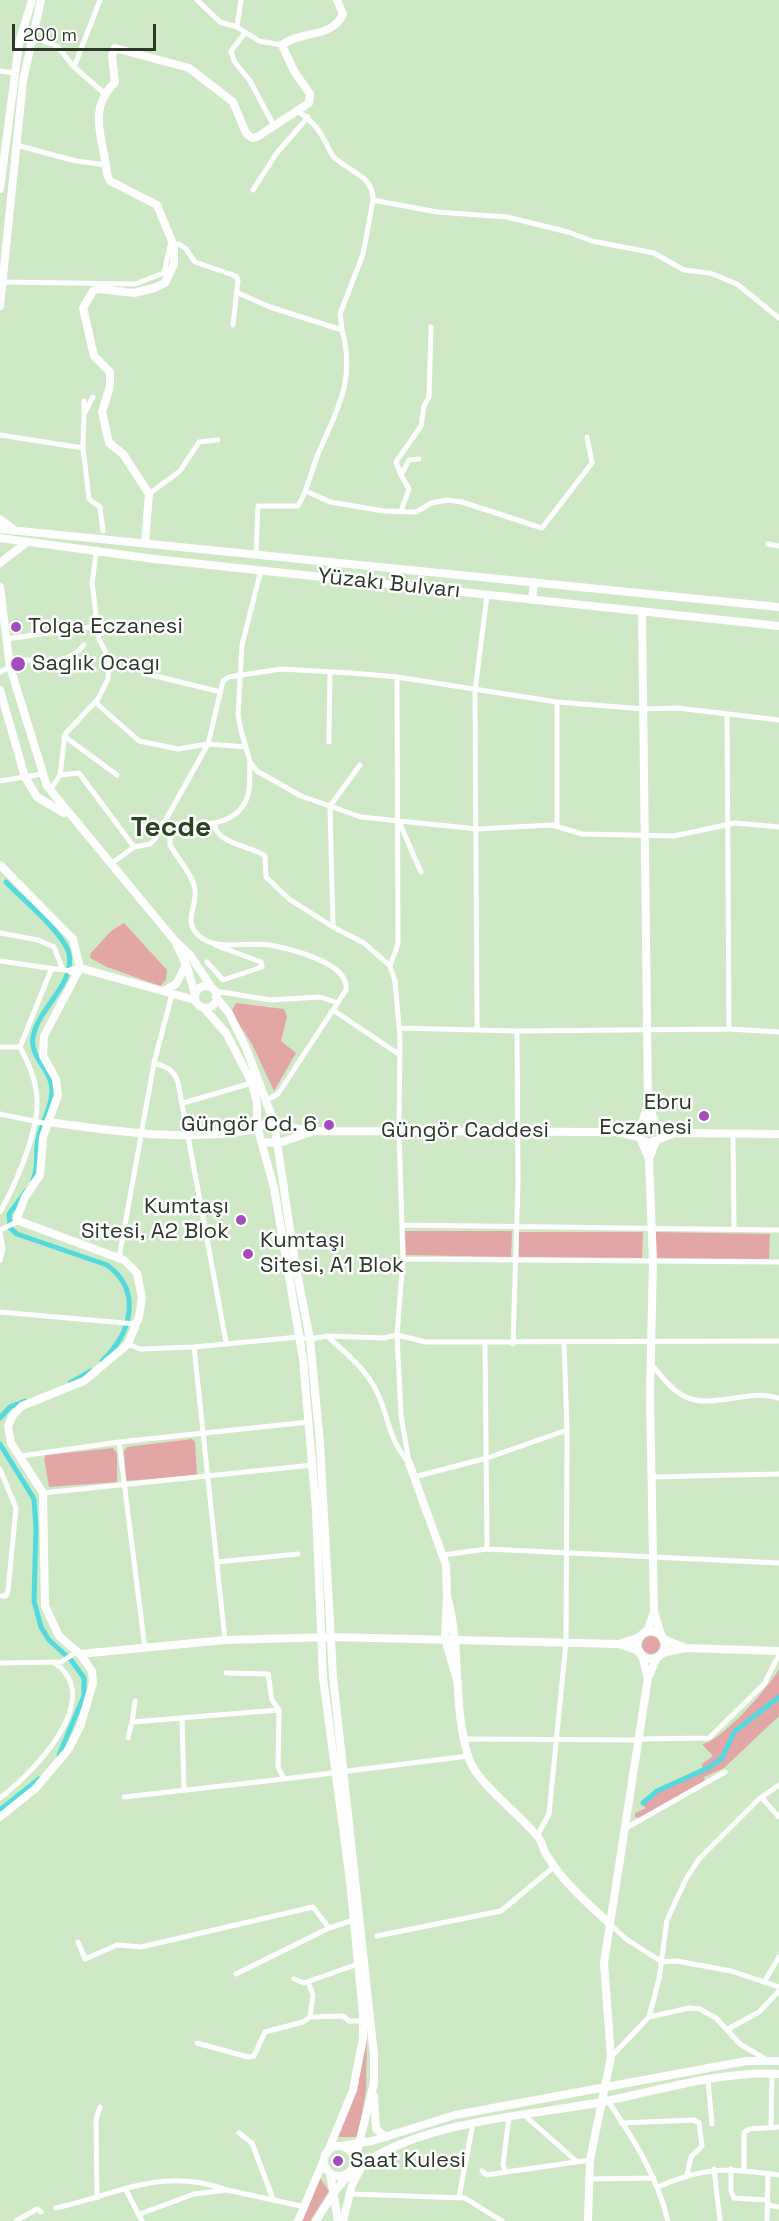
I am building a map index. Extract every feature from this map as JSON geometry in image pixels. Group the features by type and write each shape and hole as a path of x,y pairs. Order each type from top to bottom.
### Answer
{"main road":[{"path":"0,189 19,43 32,0"},
{"path":"0,306 16,145 32,37 41,0"},
{"path":"145,542 149,494 123,454 109,443 102,412 110,386 110,372 94,356 83,308 93,291 134,293 165,283 174,264 174,246 167,224 157,205 110,181 98,124 104,93 115,82 112,56 115,48 122,48 156,61 189,68 233,102 246,133 252,138 309,103 310,94 294,71 282,45 294,38 322,32 339,23 343,14 337,0"},
{"path":"0,519 13,529"},
{"name":"Yüzakı Bulvarı","path":"0,529 779,607"},
{"name":"Yüzakı Bulvarı","path":"0,538 97,549 154,559 779,626"},
{"path":"0,563 27,542"},
{"path":"532,600 534,582"},
{"path":"0,587 10,663 42,774 50,791 176,941 187,950 234,1022 274,1122 310,1339 317,1465 331,1637 371,2016 374,2122 376,2129 386,2137"},
{"path":"588,2221 590,2160 604,2101 611,2057 604,1962 648,1678 659,1655 662,1637 654,1612 651,1364 653,1262 649,1159 640,1139 640,1124 648,1104 642,611"},
{"path":"0,690 25,777 37,797 71,817"},
{"path":"0,866 4,875 73,939 80,968 47,1027 41,1046 43,1056 56,1079 58,1095 43,1122 40,1174 12,1224 119,1258 137,1273 142,1298 136,1324 128,1344 84,1381 22,1406 13,1414 3,1431 43,1493 45,1606 59,1636 92,1671"},
{"path":"176,941 186,963 195,997 226,1033 252,1083 258,1128 274,1188 299,1337 309,1422 317,1465 323,1678 354,1920 363,2021 361,2048 353,2090 298,2221"},
{"path":"162,991 176,984 186,963"},
{"path":"67,970 80,968 172,994 195,997"},
{"path":"195,997 202,987 215,992"},
{"path":"204,1008 214,1005 215,992"},
{"path":"648,1104 658,1124 658,1139 649,1159"},
{"path":"616,1132 648,1120 675,1133"},
{"path":"43,1122 140,1135 232,1134 274,1122 300,1130 314,1131"},
{"path":"261,1142 279,1143 314,1131"},
{"name":"Güngör Caddesi","path":"314,1131 616,1132"},
{"path":"616,1132 649,1143 675,1133 779,1134"},
{"path":"409,1463 446,1565 445,1639 458,1683"},
{"path":"447,1596 456,1639 458,1683 468,1756 482,1781 502,1798 537,1836 547,1857 610,1924"},
{"path":"648,1678 638,1643 654,1612"},
{"path":"619,1644 644,1634 662,1637 685,1648"},
{"path":"77,1653 101,1653 225,1640 331,1637 619,1644 641,1653 659,1655 685,1648 779,1653"},
{"path":"0,1817 35,1789 68,1750 91,1698 92,1671 101,1653"},
{"path":"328,2151 341,2146 386,2137 455,2115 714,2067 767,2060 779,2061"},
{"path":"330,2173 340,2176 377,2154 419,2137 473,2123 604,2101 708,2080 776,2074"},
{"path":"316,2221 354,2164 374,2083"},
{"path":"341,2146 350,2150 354,2164"},
{"path":"343,2221 350,2194 361,2168 377,2154"},
{"path":"324,2160 330,2173 338,2221"}],"street":[{"path":"74,67 100,0"},
{"path":"196,0 220,22 237,27 259,41 282,45"},
{"path":"237,27 240,0"},
{"path":"245,33 231,51 234,61 250,81 274,126"},
{"path":"32,37 57,46 74,67 104,93"},
{"path":"0,71 15,73"},
{"path":"256,553 258,506 298,506 341,405 346,380 346,344 340,314 363,254 374,189 368,181 332,156 324,139 308,117 296,110"},
{"path":"253,190 276,154 308,117"},
{"path":"16,145 76,161 106,165"},
{"path":"2,160 14,163"},
{"path":"373,200 437,212 507,217 568,232 592,242 654,253 672,266 710,273 737,284 779,318"},
{"path":"2,282 141,284 165,273 169,260 170,238"},
{"path":"174,246 179,244 186,249 195,262 236,276 233,325"},
{"path":"236,292 280,311 342,330"},
{"path":"400,511 409,489 396,462 421,426 424,406 429,397 431,327"},
{"path":"84,414 93,397"},
{"path":"84,401 83,448 89,498 100,507 103,531"},
{"path":"0,435 83,448"},
{"path":"306,491 330,501 367,509 416,512 431,503 447,500 462,502 542,528 592,464 587,437"},
{"path":"149,494 180,471 199,442 218,440"},
{"path":"401,475 409,460 414,457 419,459"},
{"path":"768,544 779,546"},
{"path":"50,791 60,775 64,736 105,688 109,659 99,639 92,571 97,549"},
{"path":"163,823 214,823 232,818 248,796 250,762 238,715 242,677 242,645 261,570"},
{"path":"477,1029 475,691 488,595"},
{"path":"6,639 97,626"},
{"path":"0,672 10,663 55,661 77,654 84,645"},
{"path":"111,864 134,847 150,843 163,823 208,744 225,679 281,669 330,672 397,677 557,702 644,709 677,708 779,720"},
{"path":"329,742 330,672"},
{"path":"142,673 221,692"},
{"path":"390,966 398,944 397,677"},
{"path":"95,702 139,741 178,749 208,744 246,747"},
{"path":"557,702 557,826"},
{"path":"727,715 729,1029"},
{"path":"64,736 117,775"},
{"path":"250,762 257,771 301,796 361,817 477,829 557,826 582,834 643,836 674,836 726,825 779,827"},
{"path":"333,927 330,806 360,765"},
{"path":"60,775 79,773 134,847"},
{"path":"0,781 42,774"},
{"path":"398,820 421,872"},
{"path":"214,823 215,830 225,840 254,848 265,856 266,877 289,898 333,927 364,943 390,966 394,981 400,1055 399,1131 403,1259 397,1335 401,1415 409,1463"},
{"path":"178,824 170,838 170,845 195,887 190,923 197,935 210,943 261,962 262,967 223,980 207,962"},
{"path":"0,933 38,940 54,947 67,970 51,970 0,961"},
{"path":"210,943 268,945 307,955 332,966 344,975 347,982 346,990 338,1003 278,1094 267,1100"},
{"path":"0,1212 21,1174 43,1122 37,1091 20,1047 51,970"},
{"path":"215,992 271,1000 320,997 338,1003"},
{"path":"119,1258 154,1063 172,994"},
{"path":"333,1010 400,1055"},
{"path":"399,1028 517,1031 583,1028 647,1031 729,1029 779,1032"},
{"path":"513,1344 518,1226 517,1031"},
{"path":"0,1047 20,1047"},
{"path":"154,1063 175,1072 183,1103 226,1342"},
{"path":"183,1103 252,1083"},
{"path":"0,1114 43,1122"},
{"path":"733,1134 734,1227"},
{"path":"0,1260 3,1249 0,1231 12,1224"},
{"path":"402,1225 734,1227 779,1230"},
{"path":"403,1259 779,1262"},
{"path":"0,1312 136,1324"},
{"path":"128,1344 141,1349 194,1347 226,1342 299,1337 310,1339 327,1336 384,1338 397,1335 426,1342 513,1344 779,1341"},
{"path":"327,1336 356,1362 377,1391 390,1436 409,1463"},
{"path":"486,1343 487,1549"},
{"path":"537,1836 549,1814 566,1643 568,1553 564,1343"},
{"path":"194,1347 225,1640"},
{"path":"651,1364 677,1392 692,1399 718,1402 727,1397 755,1393 779,1398"},
{"path":"21,1456 119,1442 309,1422"},
{"path":"414,1477 487,1458 567,1430"},
{"path":"119,1442 145,1649"},
{"path":"43,1493 317,1465"},
{"path":"0,1469 16,1508 8,1591 6,1596 0,1596"},
{"path":"652,1477 779,1474"},
{"path":"443,1556 487,1549 654,1559 779,1563"},
{"path":"217,1562 298,1554"},
{"path":"0,1663 61,1662 77,1653"},
{"path":"465,1739 555,1741 708,1738 764,1684 779,1653"},
{"path":"0,1798 30,1774 44,1758 66,1718 73,1696 72,1682 63,1669 53,1662"},
{"path":"226,1674 268,1674 272,1701 279,1710 278,1764 284,1779"},
{"path":"128,1738 135,1701"},
{"path":"132,1722 279,1710"},
{"path":"182,1719 184,1791"},
{"path":"124,1797 468,1756"},
{"path":"626,1828 724,1772"},
{"path":"611,2057 649,2018 662,1962 667,1920 686,1879 699,1859 762,1798 779,1785"},
{"path":"762,1798 779,1817"},
{"path":"377,1936 501,1911 555,1866"},
{"path":"78,1942 85,1959 117,1945 141,1947 313,1907 329,1928"},
{"path":"236,1974 329,1928 354,1920"},
{"path":"610,1924 626,1939 662,1962 692,1964 764,1982 779,1989 759,2012 728,2029"},
{"path":"764,1982 779,1958"},
{"path":"294,1978 308,1982 358,1964"},
{"path":"308,1982 314,1995 310,2017"},
{"path":"649,2018 689,2008 700,2009 716,2018 740,2044 767,2060"},
{"path":"196,2043 248,2057 254,2056 265,2032 303,2022 310,2017 343,2016 350,2020 363,2021"},
{"path":"771,2127 776,2074"},
{"path":"708,2080 712,2124"},
{"path":"604,2101 643,2154 658,2187 668,2221"},
{"path":"98,2198 96,2120 100,2107"},
{"path":"523,2114 575,2160"},
{"path":"506,2172 503,2165 509,2117"},
{"path":"621,2123 696,2121 700,2125 702,2146 691,2157 687,2175"},
{"path":"459,2197 473,2123"},
{"path":"744,2170 744,2132 779,2127"},
{"path":"239,2133 252,2143 273,2199"},
{"path":"482,2171 487,2175 575,2160 590,2160"},
{"path":"714,2169 720,2221"},
{"path":"658,2187 687,2175 714,2169 779,2175"},
{"path":"731,2169 731,2191 734,2198 768,2202 779,2207"},
{"path":"767,2221 768,2173"},
{"path":"588,2179 654,2178"},
{"path":"56,2208 161,2179 196,2181 304,2207"},
{"path":"126,2190 142,2221"},
{"path":"140,2214 194,2194 227,2190"},
{"path":"350,2194 459,2197 473,2201 502,2221"},
{"path":"16,2221 37,2209 40,2212"}],"shaded area":[{"path":"124,923 167,970 166,980 160,986 107,967 90,958 91,953 111,931"},
{"path":"236,1003 284,1009 287,1017 281,1041 296,1053 274,1091 252,1044 231,1012"},
{"path":"405,1231 512,1231 511,1257 406,1255"},
{"path":"519,1232 643,1232 642,1258 519,1257"},
{"path":"656,1232 770,1234 769,1259 656,1258"},
{"path":"192,1439 195,1442 197,1475 126,1481 124,1451 127,1447"},
{"path":"113,1448 117,1454 117,1482 49,1487 44,1458 46,1455"},
{"path":"651,1636 657,1639 660,1645 657,1651 651,1654 645,1651 642,1645 645,1639"},
{"path":"779,1669 779,1716 724,1768 704,1777 705,1782 640,1818 635,1817 635,1813 646,1808 641,1803 656,1791 702,1768 702,1764 713,1756 702,1744 721,1734 732,1724 756,1700"},
{"path":"367,2027 366,2090 358,2137 338,2137 357,2090"},
{"path":"320,2178 329,2191 310,2221 300,2221"}],"waterway":[{"path":"6,882 42,916 60,937 69,954 67,976 36,1026 33,1037 34,1050 49,1077 52,1091 38,1137 33,1180"},
{"path":"26,1191 9,1214 10,1228 17,1234 107,1265 118,1275 125,1287 129,1300 126,1326 112,1350 102,1361"},
{"path":"70,1383 91,1371"},
{"path":"0,1418 10,1407 25,1401"},
{"path":"0,1444 34,1499 36,1528 34,1601 41,1627 49,1640 71,1660 84,1678 84,1696 59,1755"},
{"path":"643,1803 657,1791 710,1767 722,1758 734,1732 779,1697"},
{"path":"0,1810 39,1779"}],"place":[{"name":"Tolga Eczanesi","path":"16,627"},
{"name":"Saglık Ocagı","path":"18,664"},
{"name":"Ebru Eczanesi","path":"704,1116"},
{"name":"Güngör Cd. 6","path":"329,1125"},
{"name":"Kumtaşı Sitesi, A2 Blok","path":"241,1220"},
{"name":"Kumtaşı Sitesi, A1 Blok","path":"248,1254"},
{"name":"Saat Kulesi","path":"338,2161"}],"district":[{"name":"Tecde","path":"171,828"}]}
